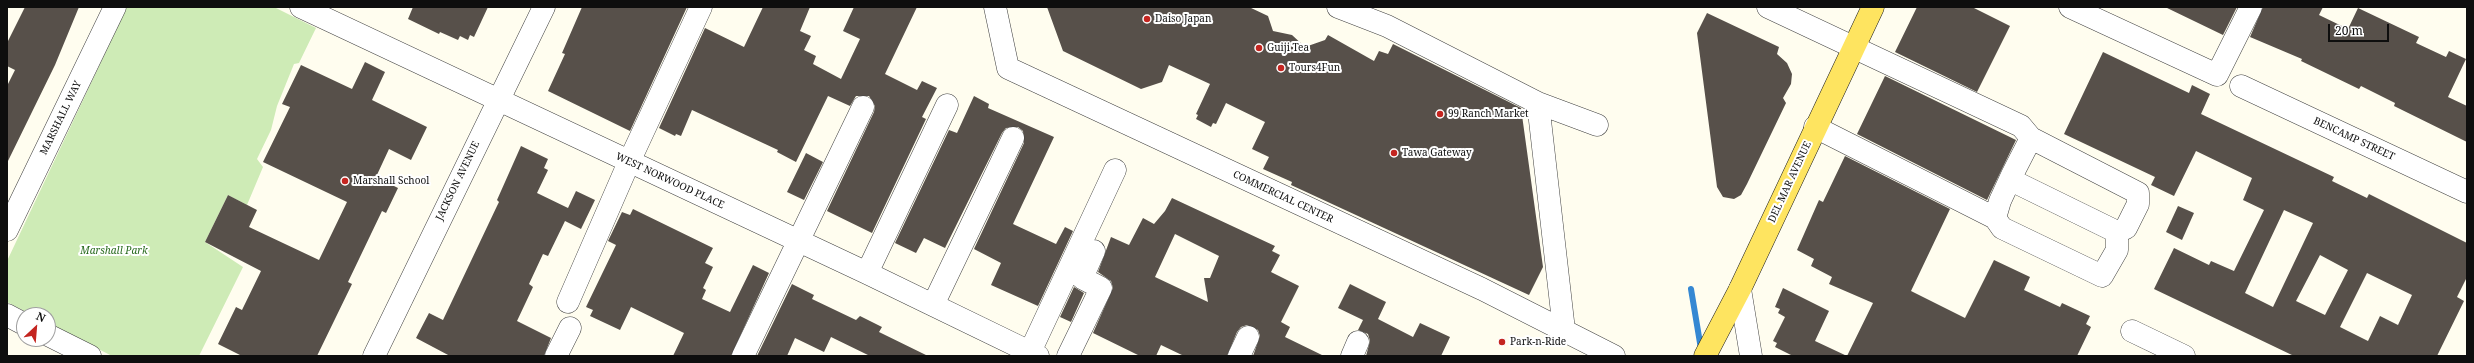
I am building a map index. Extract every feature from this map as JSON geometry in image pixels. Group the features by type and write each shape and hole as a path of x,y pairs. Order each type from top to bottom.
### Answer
{"main road":[{"name":"DEL MAR AVENUE","path":"1705,356 1740,289 1815,126 1873,7"}],"street":[{"name":"MARSHALL WAY","path":"7,230 115,7"},
{"name":"WEST NORWOOD PLACE","path":"301,7 867,273 1034,354"},
{"name":"JACKSON AVENUE","path":"374,356 544,7"},
{"path":"568,302 629,162 701,7"},
{"name":"COMMERCIAL CENTER","path":"995,7 1008,68 1482,289 1614,356"},
{"path":"1338,7 1387,26 1538,102 1597,126"},
{"path":"1768,7 2021,126 2031,138 2138,193 2138,204 2126,228 2116,232 2017,183 2012,175"},
{"path":"2070,7 2217,75 2251,7"},
{"name":"BENCAMP STREET","path":"2241,86 2467,192"},
{"path":"1538,102 1564,330"},
{"path":"867,273 947,105"},
{"path":"743,356 863,107"},
{"path":"1815,126 1995,218 2002,228 2102,276 2117,250 2116,232"},
{"path":"933,305 1013,138"},
{"path":"1995,218 2000,201 2031,138"},
{"path":"1034,354 1115,170"},
{"path":"1068,356 1101,288 1082,278 1110,215"},
{"path":"1740,289 1751,356"},
{"path":"7,315 16,320"},
{"path":"556,356 570,328"},
{"path":"2132,331 2184,356"},
{"path":"1239,356 1248,336"},
{"path":"56,339 90,356"}],"green space":[{"name":"Marshall Park","path":"127,7 274,7 316,28 299,63 294,64 277,106 271,130 257,159 263,167 247,205 228,195 205,242 243,267 199,356 112,356 56,327 56,307 17,307 7,302 7,261"}],"building":[{"path":"25,7 79,7 55,65 7,163 7,86 15,70 7,66 7,43"},
{"path":"413,7 488,7 474,37 470,35 468,40 460,36 458,40 440,32 439,34 408,19"},
{"path":"582,7 687,7 630,131 548,91 565,54 562,53"},
{"path":"763,7 810,7 800,31 811,36 804,50 816,56 813,64 841,79 860,39 843,31 854,7 917,7 885,74 917,90 922,81 937,88 922,117 926,119 872,233 827,211 874,112 875,106 869,96 856,96 850,106 828,96 796,162 777,152 778,150 692,110 681,136 676,134 675,136 659,128 705,28 744,47"},
{"name":"Tawa Gateway","path":"1047,7 1249,7 1268,16 1273,31 1292,35 1305,47 1325,40 1328,35 1374,61 1379,51 1388,54 1393,44 1521,108 1543,267 1529,295 1291,185 1292,182 1263,169 1269,157 1252,149 1265,122 1226,103 1216,124 1213,123 1211,127 1196,119 1198,115 1196,114 1210,84 1169,65 1162,82 1141,89 1063,51"},
{"path":"1917,7 1972,7 2010,26 1977,92 1895,52"},
{"path":"2165,7 2237,7 2223,35"},
{"path":"2263,7 2323,7 2319,15 2348,29 2358,8 2419,37 2416,43 2446,57 2449,51 2466,59 2448,97 2467,106 2467,142 2394,106 2395,103 2361,86 2359,89 2301,61 2302,59 2250,37"},
{"path":"1707,13 1779,47 1777,54 1787,63 1792,74 1791,84 1783,98 1786,103 1747,184 1741,195 1734,199 1723,197 1717,187 1697,33"},
{"path":"2103,52 2189,93 2192,85 2210,94 2201,114 2334,177 2332,181 2367,198 2369,194 2467,243 2467,277 2457,297 2464,301 2437,356 2294,356 2154,289 2174,248 2209,265 2211,261 2234,271 2264,210 2243,200 2252,178 2196,151 2174,196 2151,185 2155,177 2064,134","holes":["2284,210 2313,223 2273,307 2245,293","2320,255 2348,270 2325,315 2296,301","2367,273 2412,295 2398,325 2380,316 2368,341 2340,327"]},
{"path":"365,62 385,72 372,100 427,127 411,160 389,149 376,177 398,188 386,213 382,211 348,282 352,284 317,356 242,356 218,344 236,307 242,310 261,271 205,242 228,195 257,210 249,227 319,260 347,202 263,162 290,107 282,104 301,65 352,89"},
{"path":"1885,76 2016,140 1987,200 1857,134"},
{"path":"974,96 989,104 988,108 1054,137 1013,224 1056,244 1065,227 1073,231 1038,306 991,285 1001,263 974,249 1024,143 1023,131 1018,127 1006,128 1002,133 945,248 924,238 916,253 895,243 949,130 957,133"},
{"path":"521,146 548,159 544,168 548,170 537,193 568,208 576,191 595,200 581,229 565,221 548,256 543,254 529,284 533,287 517,321 551,338 544,356 450,356 416,338 429,313 443,320 499,202 497,200"},
{"path":"806,153 823,162 804,200 787,192"},
{"path":"1845,156 1950,209 1911,291 1965,318 1994,260 2030,277 2024,290 2060,307 2062,303 2090,316 2086,324 2091,327 2077,356 1847,356 1873,303 1829,284 1832,277 1811,266 1814,259 1797,250 1819,200 1823,202"},
{"path":"1172,198 1275,246 1272,251 1280,255 1271,272 1299,286 1281,322 1290,327 1285,337 1324,356 1253,356 1260,336 1258,330 1247,325 1241,327 1237,332 1227,356 1184,356 1161,345 1156,356 1140,356 1093,333 1113,288 1111,281 1098,272 1111,237 1129,245 1143,218 1154,224 1165,211","holes":["1175,234 1219,256 1210,278 1204,278 1208,302 1155,277"]},
{"path":"2178,206 2194,213 2182,240 2166,232"},
{"path":"633,209 713,248 705,263 713,267 703,288 706,290 702,299 730,312 753,265 769,273 731,356 673,356 684,333 631,307 620,330 590,316 593,310 586,307 616,245 608,241 622,212 630,215"},
{"path":"792,284 814,295 812,299 856,320 860,316 882,327 879,332 928,356 870,356 831,337 824,352 795,338 787,356 757,356"},
{"path":"1350,284 1386,302 1378,319 1413,337 1420,323 1450,337 1441,356 1366,356 1370,341 1368,334 1358,330 1363,320 1338,308"},
{"path":"1074,287 1084,293 1071,322 1060,317"},
{"path":"1783,288 1829,311 1815,341 1847,356 1793,356 1775,347 1777,343 1773,341 1785,317 1778,313 1780,309 1775,307"}],"waterway":[{"path":"1691,289 1701,349"}],"place":[{"name":"Daiso Japan","path":"1147,19"},
{"name":"Guiji Tea","path":"1259,48"},
{"name":"Tours4Fun","path":"1281,68"},
{"name":"99 Ranch Market","path":"1440,114"},
{"name":"Tawa Gateway","path":"1394,153"},
{"name":"Marshall School","path":"345,181"},
{"name":"Park-n-Ride","path":"1502,342"}]}
